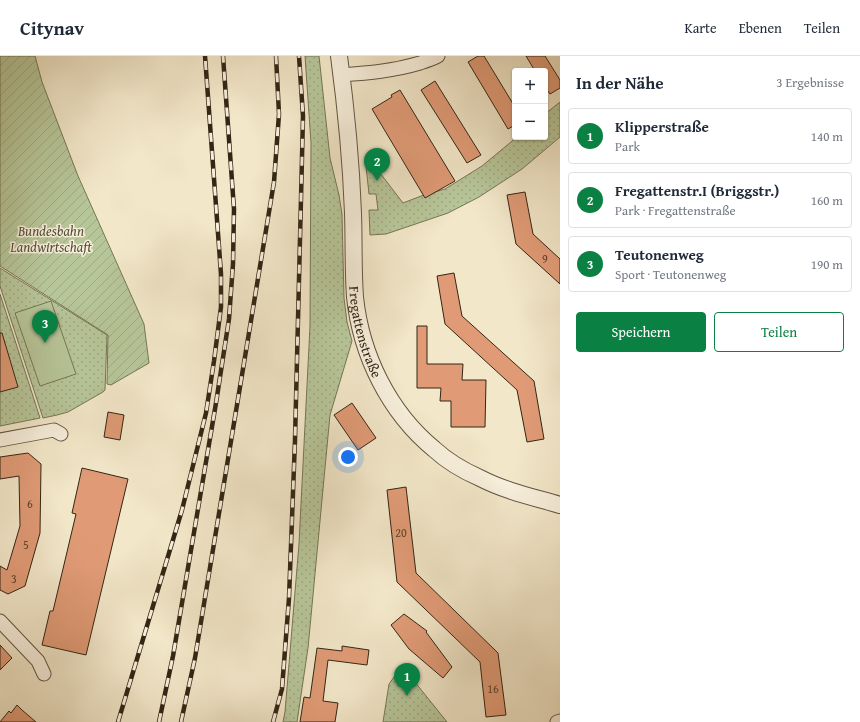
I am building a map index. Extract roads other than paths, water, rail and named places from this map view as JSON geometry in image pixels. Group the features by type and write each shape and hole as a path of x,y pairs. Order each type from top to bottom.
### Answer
{"street":[{"name":"Fregattenstraße","path":"339,56 348,140 355,297 364,342 378,376 397,411 434,450 480,479 508,489 559,502"},
{"path":"342,75 383,72 413,65 438,56"},
{"path":"0,440 54,430 61,434"},
{"path":"0,621 38,661 44,674"}],"railway":[{"path":"118,722 182,510 206,413 214,361 221,307 221,274 205,56"},
{"path":"159,722 173,656 229,319 233,264 234,209 223,56"},
{"path":"181,722 195,658 274,182 279,114 276,56"},
{"path":"273,722 282,689 289,598 295,440 303,116 299,56"}],"place":[{"name":"Fregattenstr.I (Briggstr.)","path":"377,181"},
{"name":"Teutonenweg","path":"45,343"},
{"name":"Klipperstraße","path":"407,696"}],"park label":[{"name":"Bundesbahn Landwirtschaft","path":"51,240"}]}
